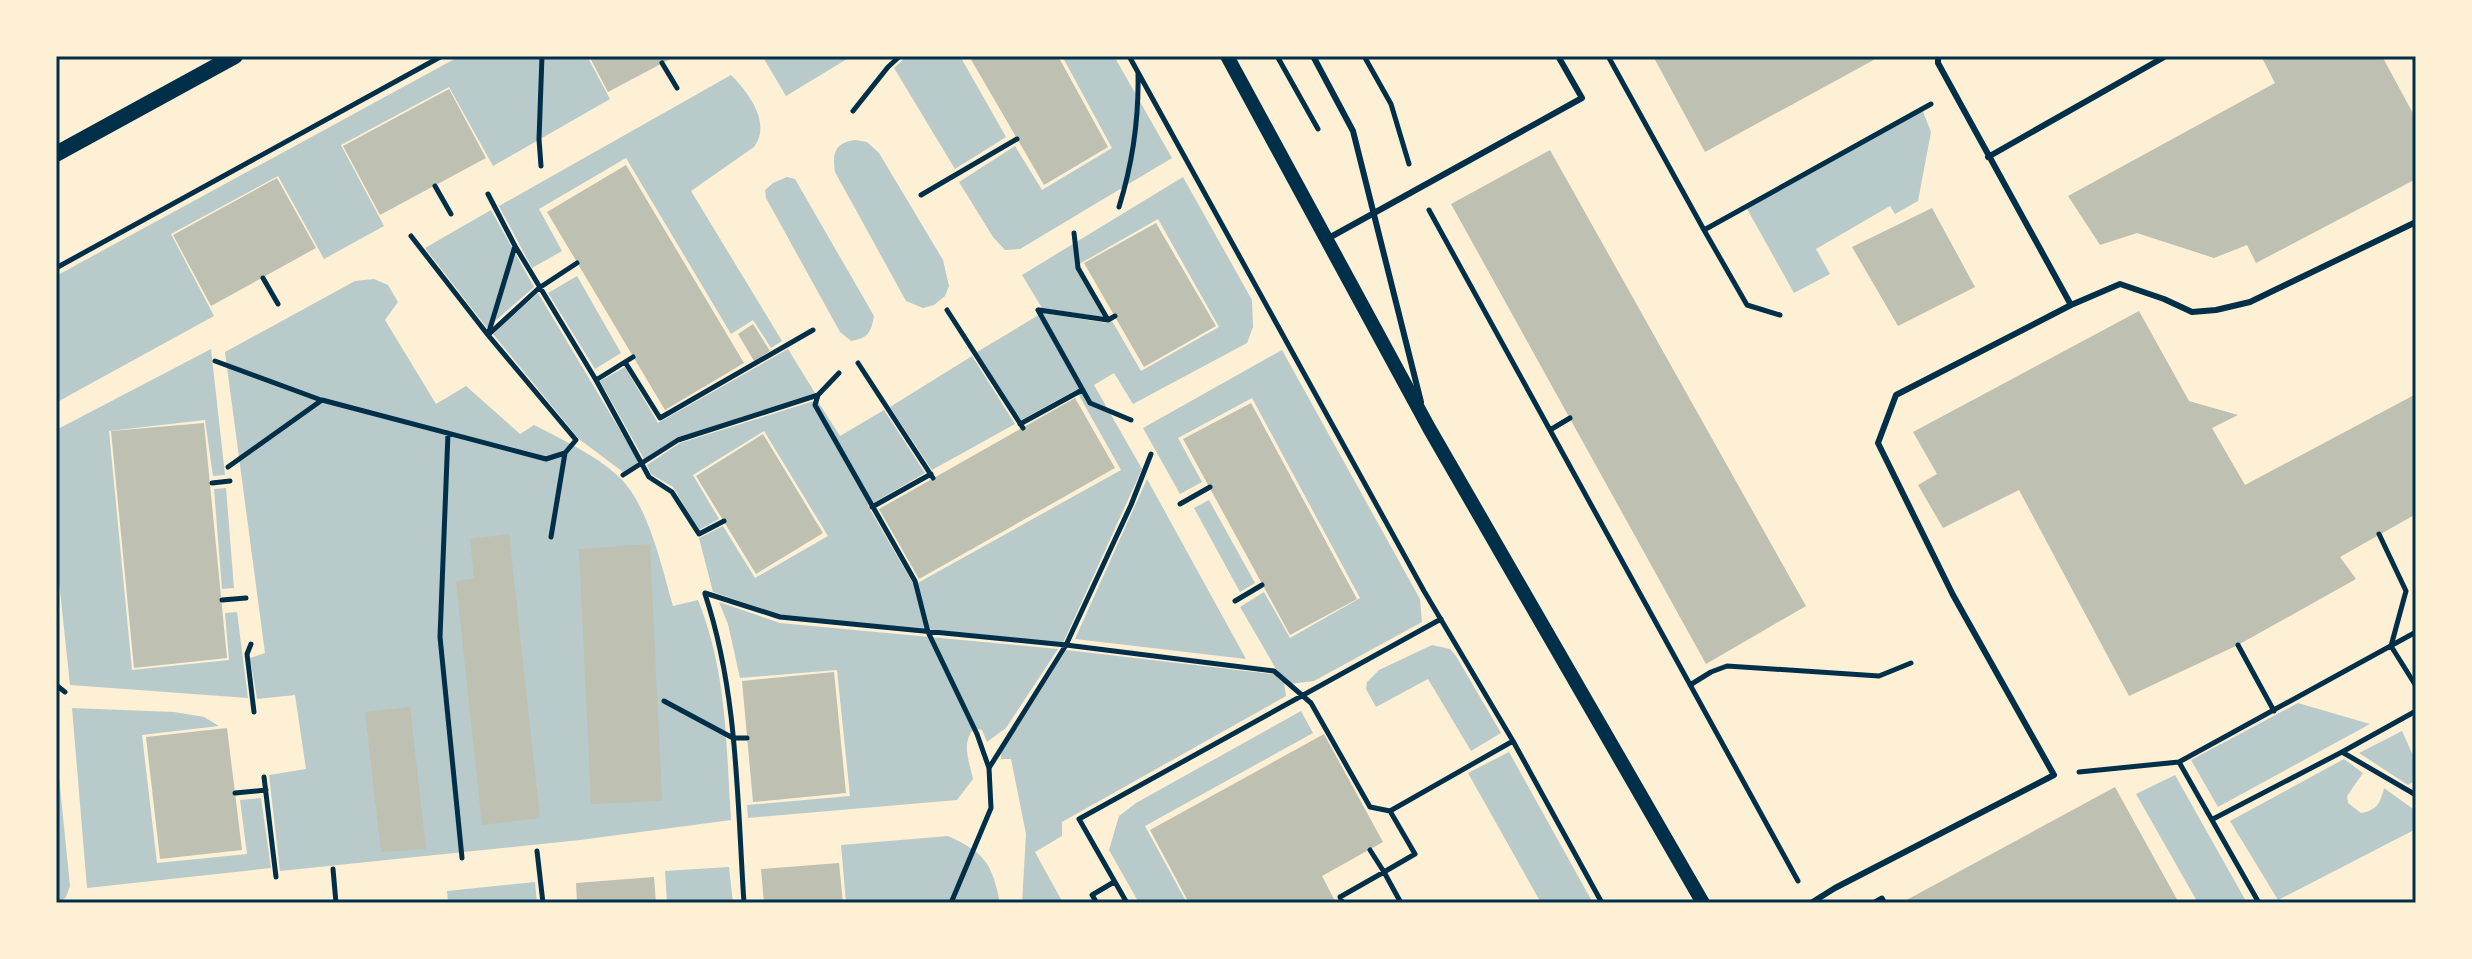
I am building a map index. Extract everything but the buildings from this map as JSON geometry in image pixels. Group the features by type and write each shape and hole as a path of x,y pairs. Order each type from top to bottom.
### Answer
{"main road":[{"path":"56,154 235,56"}],"street":[{"path":"1227,56 1429,428 1703,903"}],"lane":[{"path":"1313,56 1353,131 1429,428"},
{"path":"1327,239 1582,98 1558,56"},
{"path":"1938,56 1938,63 1953,92 2071,305"},
{"path":"1988,157 2166,56"},
{"path":"1811,903 2054,775 1953,595 1878,443 1896,395 2071,305 2120,284 2192,312 2216,310 2250,302 2416,222"}],"path":[{"path":"56,268 442,56"},
{"path":"541,166 542,56"},
{"path":"853,111 900,56"},
{"path":"1129,56 1602,903"},
{"path":"1277,56 1318,129"},
{"path":"1364,56 1391,104 1417,188 1802,889"},
{"path":"1608,56 1747,305 1780,315"},
{"path":"662,63 677,88"},
{"path":"1119,207 1134,146 1138,72"},
{"path":"1704,230 1953,92"},
{"path":"921,195 1017,139"},
{"path":"435,186 451,214"},
{"path":"488,194 649,477 672,492 699,534 724,521"},
{"path":"1074,233 1078,268 1108,320"},
{"path":"411,236 576,440 565,453 551,537"},
{"path":"488,335 515,246"},
{"path":"488,335 539,288 577,263"},
{"path":"263,278 278,304"},
{"path":"947,310 1022,426 1082,390"},
{"path":"1115,316 1108,320 1038,310 1090,403 1131,420"},
{"path":"625,362 660,418 813,330"},
{"path":"596,380 633,357"},
{"path":"215,361 322,400 546,459 565,453"},
{"path":"858,363 932,476 872,507"},
{"path":"839,373 818,395 815,405 915,581 928,632 977,734 989,768 991,808 951,903"},
{"path":"623,475 678,440 818,395"},
{"path":"228,467 322,400"},
{"path":"1550,430 1570,418"},
{"path":"448,433 440,637 462,858"},
{"path":"989,768 1066,645 1131,505 1151,454"},
{"path":"212,483 230,481"},
{"path":"1180,504 1210,487"},
{"path":"2379,534 2406,591 2391,646 2416,686"},
{"path":"1235,601 1262,585"},
{"path":"744,903 729,686 717,628 705,593 780,617 1066,645 1274,671 1311,703 1370,807 1390,811 1513,741"},
{"path":"222,600 246,598"},
{"path":"1127,903 1079,819 1441,619"},
{"path":"2054,775 2179,762 2416,632"},
{"path":"251,644 247,654 254,712"},
{"path":"2238,645 2274,711"},
{"path":"1690,685 1727,666 1879,676 1911,663"},
{"path":"56,685 65,692"},
{"path":"664,701 733,738 747,738"},
{"path":"2213,819 2416,711"},
{"path":"2342,752 2416,795"},
{"path":"2179,762 2259,903"},
{"path":"264,777 276,877"},
{"path":"235,793 266,790"},
{"path":"1343,903 1340,897 1415,854 1390,811"},
{"path":"1370,850 1401,903"},
{"path":"537,851 543,903"},
{"path":"333,869 336,903"},
{"path":"1100,903 1092,895 1115,882"},
{"path":"1873,903 1882,898 1885,903"}],"shaded area":[{"path":"460,56 587,56 610,99 493,166 449,87 341,145 384,226 324,259 278,176 171,234 214,316 59,401 56,386 56,276"},
{"path":"770,56 852,56 786,96 764,59"},
{"path":"907,56 960,56 1006,137 955,169 894,68"},
{"path":"1062,56 1114,56 1172,158 1020,249 1005,250 993,237 959,182 1015,146 1042,190 1112,148"},
{"path":"731,75 756,108 759,138 754,147 691,191 782,341 771,348 753,320 731,334 626,158 539,209 562,251 532,268 499,206"},
{"path":"1922,109 1931,132 1918,201 1895,214 1890,206 1816,249 1830,274 1794,293 1746,207"},
{"path":"855,140 867,142 879,153 943,260 949,286 945,296 934,305 923,308 906,301 835,172 836,150"},
{"path":"787,177 795,179 874,316 870,331 861,338 851,341 840,332 766,198 765,190"},
{"path":"1183,177 1252,300 1253,327 1247,343 1133,404 1114,373 1094,385 1142,469 1063,643 781,615 713,592 699,538 723,526 755,578 828,536 764,431 693,475 719,519 699,530 673,487 651,474 647,465 680,443 817,400 840,436 884,410 925,473 868,506 914,585 1121,470 1076,390 1021,420 977,352 1042,313 1107,323 1112,321 1141,371 1219,327 1158,219 1081,263 1076,269 1103,317 1042,308 1022,275"},
{"path":"491,210 534,287 487,328 425,248"},
{"path":"577,276 621,353 595,369 548,293"},
{"path":"374,279 388,285 398,302 385,320 436,404 466,386 520,434 534,425 599,461 629,488 653,537 673,606 698,600 708,627 724,708 731,820 580,840 280,871 269,775 306,769 295,695 257,699 250,658 265,653 225,352 355,281"},
{"path":"538,293 639,462 623,472 579,439 493,334"},
{"path":"211,349 225,475 213,476 205,420 109,431 132,670 229,660 225,613 237,612 248,698 70,685 56,553 56,430"},
{"path":"788,349 815,393 677,438 644,459 600,381 625,367 658,423"},
{"path":"1282,350 1420,599 1422,622 1314,681 1290,684 1276,669 1240,607 1264,592 1290,638 1360,598 1252,398 1178,438 1202,482 1180,494 1143,428"},
{"path":"972,356 1015,424 932,470 890,407"},
{"path":"1147,479 1246,659 1075,639"},
{"path":"226,488 234,588 222,589 214,489"},
{"path":"1209,500 1255,583 1240,592 1194,508"},
{"path":"719,602 780,623 1058,649 1006,728 987,742 982,730 974,728 967,746 973,779 957,800 748,818 747,805 850,796 837,670 740,678 728,624"},
{"path":"1432,645 1450,649 1456,656 1501,733 1471,751 1428,679 1376,707 1366,689 1367,682 1379,670"},
{"path":"1066,650 1273,674 1284,683 1286,696 1062,822 1062,836 1035,852 1063,903 1022,903 1026,834 1011,759 1001,759 1001,753"},
{"path":"2298,703 2370,724 2218,807 2191,760"},
{"path":"72,708 174,712 204,717 219,726 142,735 157,863 247,854 240,800 261,798 271,868 87,888"},
{"path":"1301,711 1313,733 1145,826 1187,903 1139,903 1109,850 1119,816 1136,803"},
{"path":"2402,731 2416,762 2416,780 2408,785 2359,753"},
{"path":"56,747 70,886 60,903 56,903"},
{"path":"1509,752 1593,903 1541,903 1468,773"},
{"path":"2344,759 2363,773 2347,796 2348,803 2361,813 2371,810 2379,802 2384,788 2416,811 2416,829 2278,900 2230,821"},
{"path":"2175,775 2247,903 2198,903 2136,794"},
{"path":"948,836 971,848 985,861 994,878 1000,903 846,903 841,845"},
{"path":"729,867 733,903 667,903 665,871"},
{"path":"535,882 537,903 448,903 447,891"}]}
